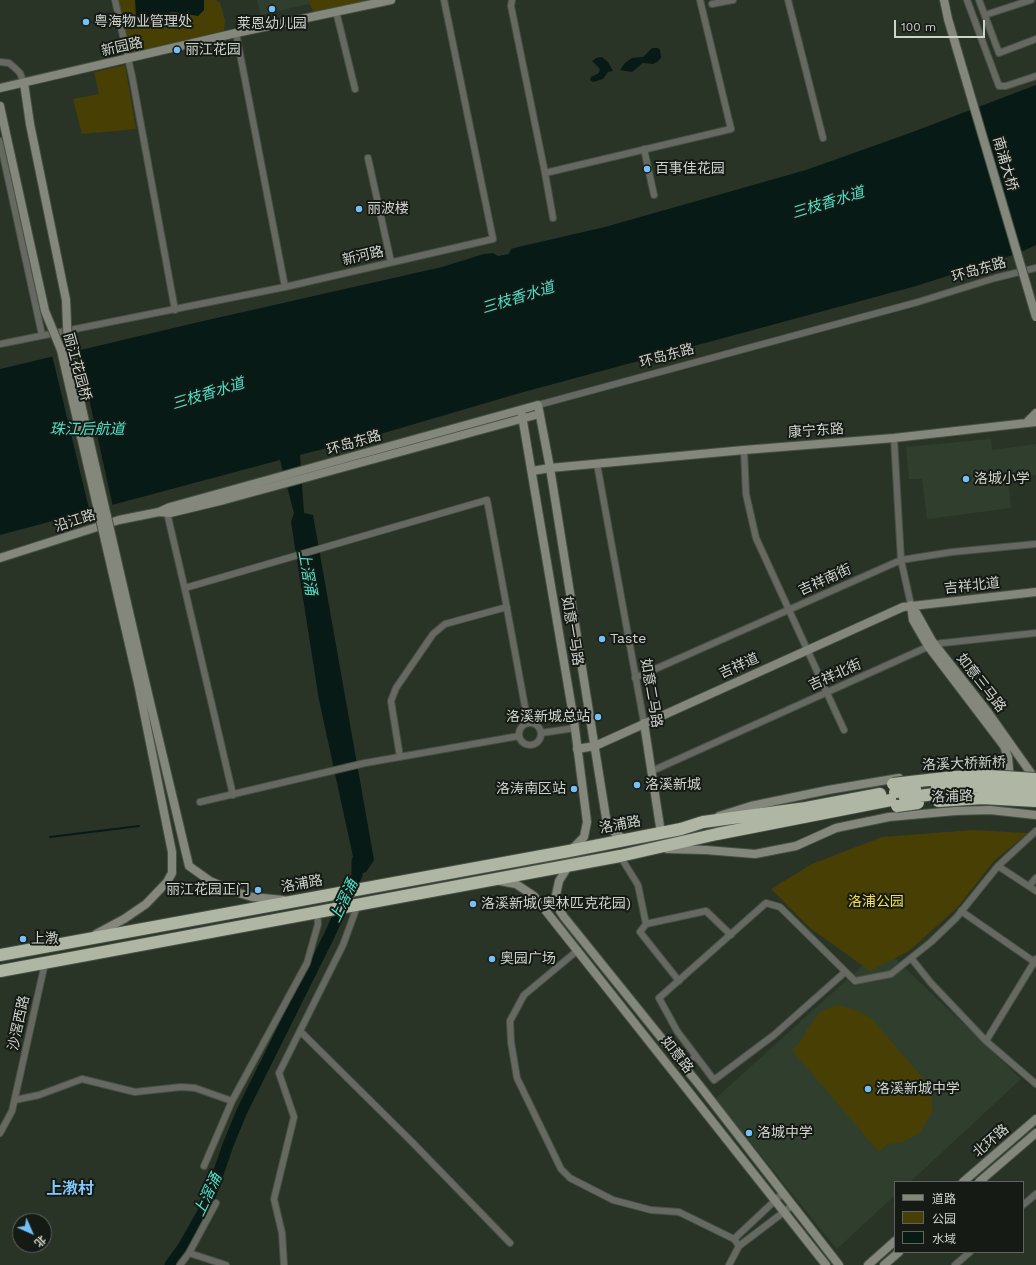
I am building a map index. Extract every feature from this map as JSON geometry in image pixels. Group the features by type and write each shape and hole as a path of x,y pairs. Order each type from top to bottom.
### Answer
{"highway":[{"name":"洛溪大桥新桥","path":"895,795 954,777 989,776 1035,778"},
{"path":"703,822 952,786 1036,789"},
{"path":"659,849 707,842 895,795 953,792 1036,794"},
{"path":"895,795 956,799 1036,801"},
{"name":"洛浦路","path":"0,956 569,851 661,833 703,822"},
{"name":"洛浦路","path":"0,971 659,849"}],"street":[{"path":"115,0 128,59 175,310"},
{"name":"新园路","path":"0,88 236,33 391,0"},
{"name":"新河路","path":"0,344 285,287 493,239 444,0"},
{"path":"512,0 511,6 553,218"},
{"path":"545,173 731,129 700,0"},
{"path":"712,4 733,0"},
{"path":"788,0 823,138"},
{"name":"南浦大桥","path":"944,0 948,19 1036,317"},
{"path":"966,0 999,86 1006,86 1036,76"},
{"path":"979,0 999,53 1036,39"},
{"path":"985,15 1031,0"},
{"path":"336,11 355,89"},
{"path":"236,33 285,287"},
{"path":"0,62 9,64 15,68 20,73 24,83"},
{"name":"丽江花园桥","path":"24,83 30,124 66,300 68,348 141,682"},
{"name":"丽江花园桥","path":"0,106 45,310 62,350 141,682"},
{"path":"0,141 42,335"},
{"path":"644,150 654,195"},
{"path":"368,158 391,262"},
{"name":"环岛东路","path":"305,474 538,405 918,302 995,278 1036,268"},
{"name":"如意一马路","path":"538,405 550,468 607,824 616,834 626,840"},
{"name":"如意一马路","path":"521,410 575,728 587,822 584,836 569,851"},
{"path":"1026,423 1036,413"},
{"path":"523,419 539,414"},
{"name":"环岛东路","path":"305,474 523,419"},
{"name":"康宁东路","path":"532,471 550,468 744,450 894,438 1036,422"},
{"name":"如意三马路","path":"894,438 901,560 913,620 1004,746 1008,757 1012,795 1018,813"},
{"path":"744,450 746,494 756,538 806,650 844,730"},
{"name":"如意二马路","path":"597,464 644,723 661,833"},
{"name":"沿江路","path":"0,558 119,520 159,512 170,507 305,474"},
{"path":"185,588 487,500 528,723"},
{"path":"168,517 233,795"},
{"name":"吉祥南街","path":"635,678 901,560 952,552 1036,544"},
{"name":"吉祥北道","path":"911,605 1036,592"},
{"name":"吉祥道","path":"578,748 594,746 894,610 911,605"},
{"path":"400,757 391,701 396,688 433,634 445,624 507,607"},
{"name":"吉祥北街","path":"652,771 931,645 1036,633"},
{"name":"如意三马路","path":"931,645 987,712 1035,778"},
{"path":"141,682 189,866 210,881 239,893 252,897 292,901"},
{"path":"85,940 124,919 146,904 167,882 172,873 172,852 141,682"},
{"path":"528,723 536,725 541,733 539,741 531,746 523,743 519,736 521,728 528,723"},
{"path":"541,733 575,728"},
{"path":"200,802 358,765 519,736"},
{"path":"988,772 994,776 998,786 998,800 996,808 990,810"},
{"name":"洛浦路","path":"703,822 751,806 848,786 915,776 988,772 1009,773 1035,778"},
{"name":"洛浦路","path":"659,849 706,850 755,854 796,846 836,828 889,817 955,811 990,810 1036,815"},
{"path":"846,972 774,1035 714,1080 677,1031 659,998 766,903 780,907 846,972 855,981 891,974 931,942 961,911 998,866 1036,832"},
{"path":"620,856 638,885 646,924"},
{"name":"如意路","path":"569,866 557,886 556,895 560,911 608,973 684,1066 839,1265"},
{"path":"998,866 1036,891"},
{"path":"1029,886 1036,878"},
{"name":"如意路","path":"494,879 516,884 528,891 578,950 826,1265"},
{"path":"284,1265 282,1233 274,1199 294,1117 279,1073 342,945 358,904"},
{"path":"679,981 640,932 646,924 706,911 731,935"},
{"path":"961,911 1035,961 986,1041"},
{"path":"204,1166 232,1101 307,963 318,924 317,912"},
{"path":"578,950 524,995 510,1021 511,1042 517,1078 561,1169 570,1178 613,1200 651,1210 679,1212 734,1239 739,1246"},
{"path":"911,958 931,983 986,1041 1036,1084"},
{"name":"沙滘西路","path":"0,1133 12,1111 15,1100 45,963"},
{"path":"300,1031 413,1143 510,1243"},
{"path":"684,1066 696,1056"},
{"path":"15,1100 39,1095 82,1079 135,1092 180,1087 195,1088 232,1101"},
{"name":"北环路","path":"964,1181 1036,1119"},
{"name":"北环路","path":"980,1181 1036,1133"},
{"path":"734,1239 783,1193"},
{"path":"1024,1204 1036,1194"},
{"path":"180,1265 189,1253 216,1203"},
{"path":"729,1265 739,1246 793,1205"},
{"path":"868,1265 894,1242"},
{"path":"189,1253 226,1265"},
{"path":"884,1265 898,1253"},
{"path":"955,1265 969,1253"}],"shaded area":[{"name":"莱恩幼儿园","path":"257,0 308,0 309,4 261,15"},
{"name":"洛城小学","path":"991,439 992,450 1036,444 1036,475 1008,479 1011,508 927,519 922,479 909,479 906,447"},
{"name":"洛溪新城中学","path":"883,947 1021,1079 911,1181 894,1181 894,1196 837,1249 715,1099"}],"green space":[{"path":"115,0 215,0 220,3 225,20 224,31 127,54"},
{"path":"308,0 379,0 314,13"},
{"path":"125,65 136,129 82,134 73,99 99,94 94,72"},
{"name":"洛浦公园","path":"972,830 1028,833 994,861 957,908 909,951 870,971 810,928 771,889 812,864 882,837"},
{"path":"836,1005 856,1010 871,1018 928,1084 932,1099 932,1113 919,1134 902,1142 887,1144 879,1152 792,1050 801,1041 807,1029 820,1012"}],"water":[{"path":"135,0 204,0 204,10 198,16 174,12 161,14 152,17 141,27 138,26 136,17"},
{"path":"652,48 658,48 660,50 661,58 657,62 653,64 643,63 632,72 620,70 625,63 632,58 643,57"},
{"path":"602,57 608,62 613,71 608,72 603,79 593,82 590,80 591,77 599,73 600,69 592,61 596,58"},
{"name":"珠江后航道","path":"1036,85 1036,245 1016,254 916,286 520,393 377,435 300,455 304,513 313,515 374,860 366,872 357,875 319,700 291,522 294,513 280,460 0,535 0,369 442,267 484,254 493,253 498,256 509,254 511,249 514,248 605,227 806,170 910,133"}],"pier":[{"path":"78,349 113,507 90,513 52,355"}],"waterway":[{"path":"50,837 139,826"},
{"name":"上滘涌","path":"170,1265 183,1247 208,1203 228,1145 242,1111 330,934 357,875 357,861"}],"place":[{"name":"莱恩幼儿园","path":"272,9"},
{"name":"粤海物业管理处","path":"86,22"},
{"name":"丽江花园","path":"177,50"},
{"name":"百事佳花园","path":"647,169"},
{"name":"丽波楼","path":"359,209"},
{"name":"洛城小学","path":"966,479"},
{"name":"Taste","path":"602,639"},
{"name":"洛溪新城总站","path":"598,717"},
{"name":"洛溪新城","path":"637,785"},
{"name":"洛涛南区站","path":"574,789"},
{"name":"丽江花园正门","path":"258,890"},
{"name":"洛溪新城(奥林匹克花园)","path":"473,904"},
{"name":"上漖","path":"23,939"},
{"name":"奥园广场","path":"492,959"},
{"name":"洛溪新城中学","path":"868,1089"},
{"name":"洛城中学","path":"749,1133"}],"district":[{"name":"上漖村","path":"70,1189"}],"water label":[{"name":"三枝香水道","path":"828,203"},
{"name":"三枝香水道","path":"518,298"},
{"name":"三枝香水道","path":"208,394"}]}
